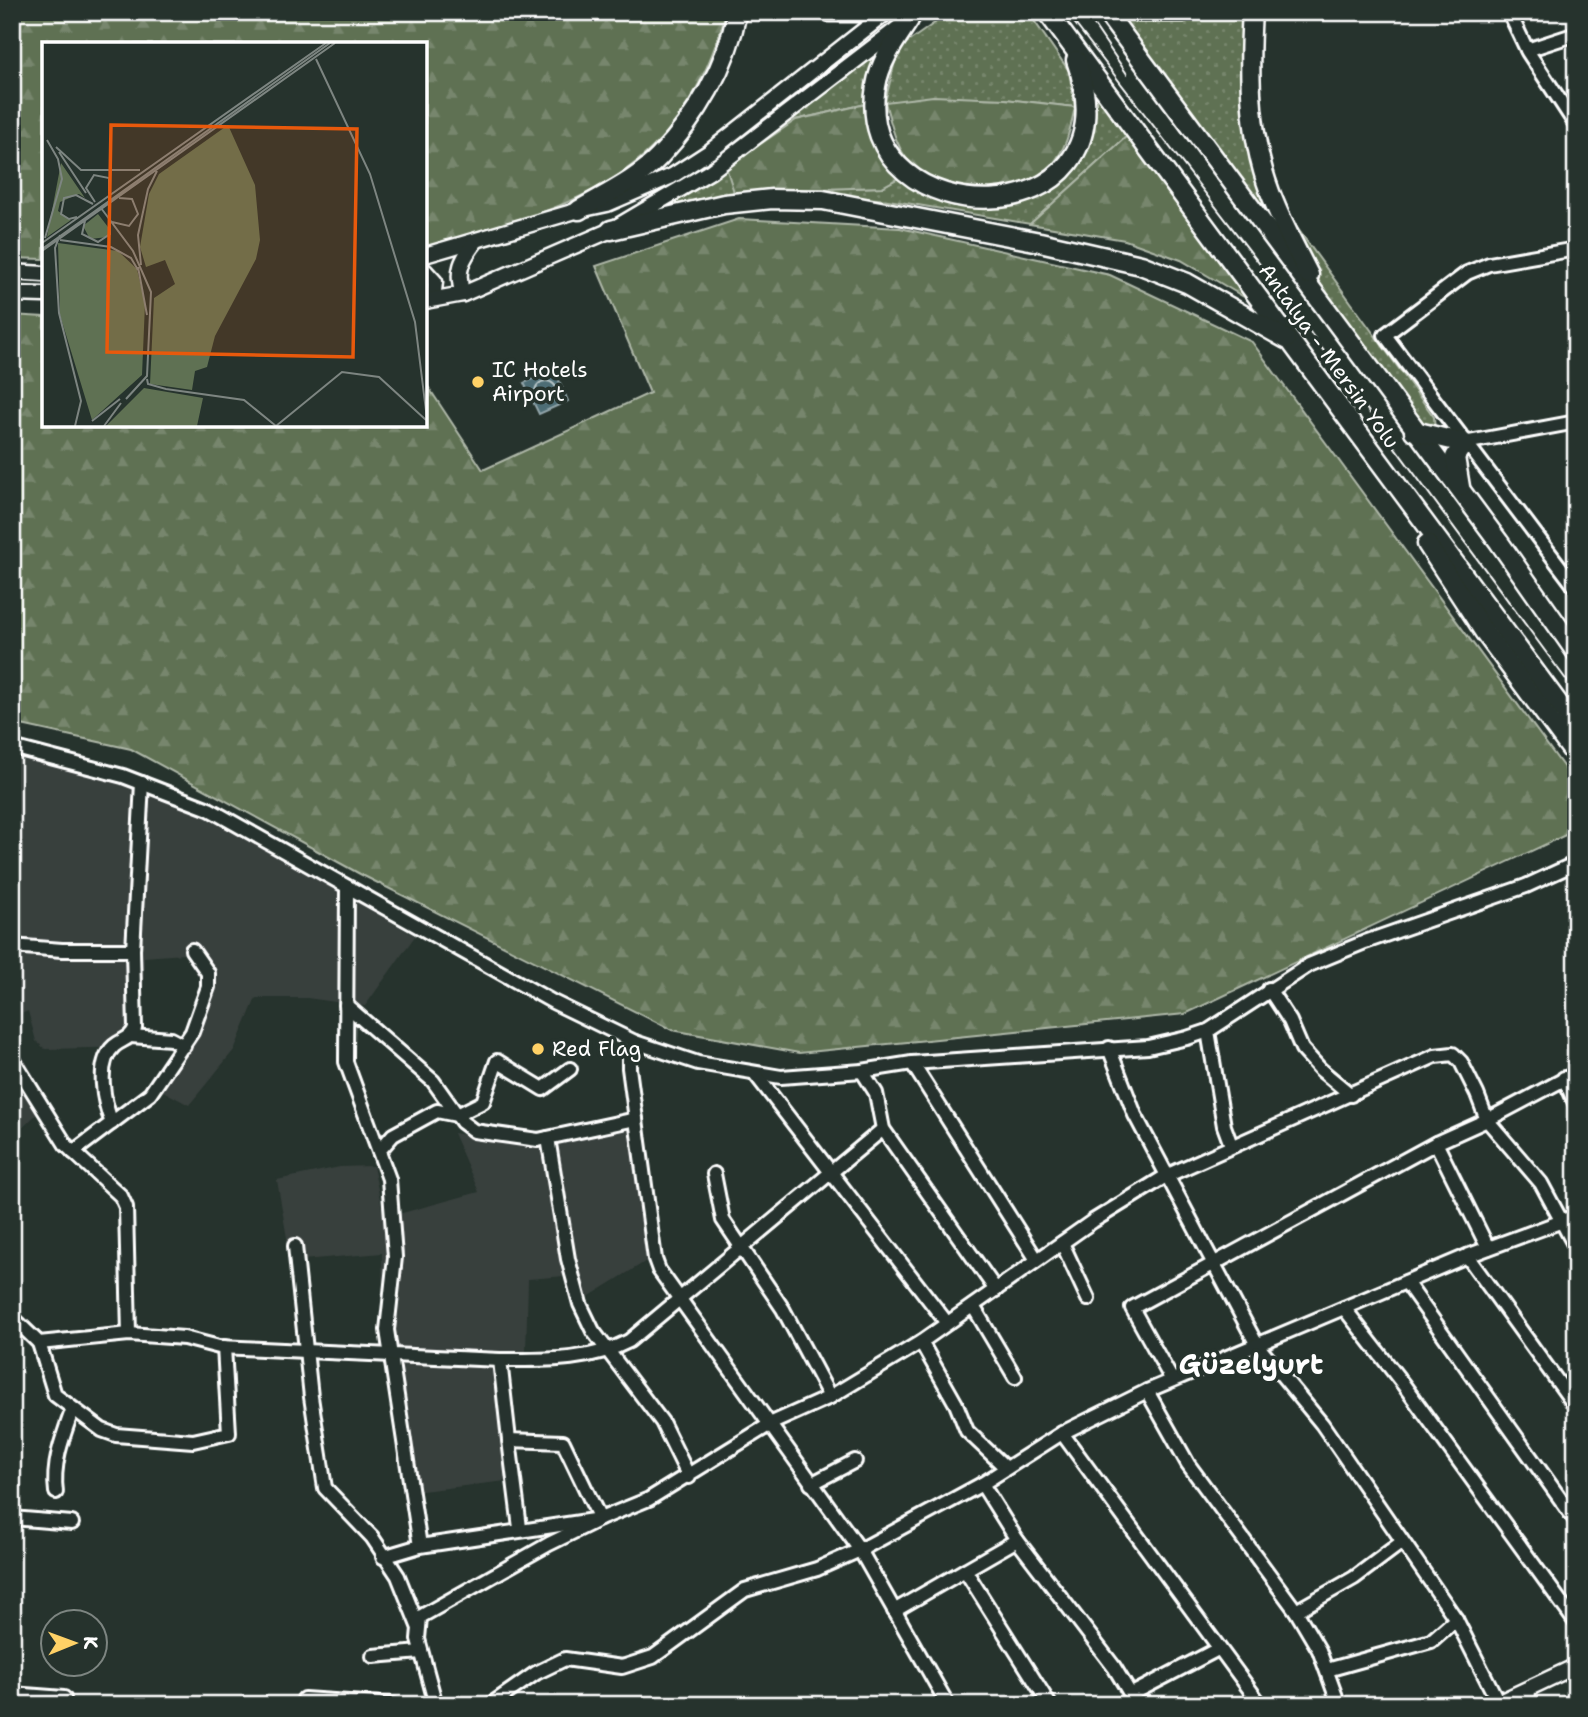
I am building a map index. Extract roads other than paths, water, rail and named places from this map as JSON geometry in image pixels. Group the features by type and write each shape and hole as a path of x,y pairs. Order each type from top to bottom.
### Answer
{"highway":[{"path":"579,209 622,185 658,158 709,93 737,12"},
{"path":"831,12 860,12"},
{"name":"Antalya - Mersin Yolu","path":"1047,12 1576,727"},
{"name":"Antalya - Mersin Yolu","path":"1106,12 1414,431 1499,542 1576,652"},
{"path":"1140,12 1159,15 1182,12"},
{"path":"1252,12 1251,99 1266,179 1273,201 1329,316"},
{"path":"914,16 887,54 876,87 881,136 898,164 918,181 965,199 1017,197 1046,184 1070,160 1082,133 1084,103 1082,79 1070,44"},
{"path":"611,230 724,204 772,199 823,200 1040,242 1141,265 1187,283 1292,342"},
{"path":"1414,431 1464,443 1455,457 1461,491"},
{"path":"1410,505 1439,565 1576,756"},
{"path":"1499,542 1529,568 1576,632"}],"main road":[{"path":"427,254 579,209 607,204 672,176 709,152 887,12"},
{"path":"427,301 463,294 611,230 711,171 914,16"},
{"path":"463,294 458,272 462,259 476,241"},
{"path":"12,272 42,274"},
{"path":"427,273 435,282 434,291 427,300"},
{"path":"12,295 42,295"},
{"path":"1495,1704 1576,1666"}],"street":[{"path":"1509,12 1527,50 1576,125"},
{"path":"1527,50 1576,34"},
{"path":"1576,249 1489,264 1467,272 1385,335 1576,588"},
{"path":"1464,443 1576,422"},
{"path":"12,747 142,783 209,809 553,1002 635,1042 698,1063 756,1075 781,1077 862,1071 912,1063 1147,1047 1208,1031 1309,965 1526,886 1576,863"},
{"path":"131,1037 135,1028 133,950 142,783"},
{"path":"347,887 346,1062 389,1179 395,1257 387,1330 420,1545"},
{"path":"12,946 62,950 133,950"},
{"path":"73,1152 150,1094 184,1046 199,1015 208,987 205,966 192,950"},
{"path":"1269,989 1290,1021 1302,1049 1321,1070 1351,1095"},
{"path":"346,1005 433,1081 457,1115 474,1130 491,1135 538,1140 636,1119"},
{"path":"1208,1031 1224,1126 1231,1145"},
{"path":"112,1123 107,1109 104,1062 113,1047 131,1037 171,1039 184,1046"},
{"path":"635,1042 629,1055 629,1068 655,1259 659,1270 681,1296 860,1550 948,1705"},
{"path":"1109,1048 1135,1115 1257,1345 1322,1424 1456,1619 1495,1704"},
{"path":"418,1626 420,1618 469,1587 600,1519 649,1499 689,1477 772,1423 830,1397 920,1342 1062,1243 1166,1175 1435,1056 1453,1054 1461,1062 1478,1094 1487,1120 1541,1183 1576,1248"},
{"path":"12,1058 51,1124 73,1152 121,1196 126,1207 129,1334"},
{"path":"379,1151 393,1135 437,1111 457,1115 483,1102 498,1061 543,1089 570,1069"},
{"path":"912,1063 1037,1261"},
{"path":"862,1071 876,1093 883,1129 996,1290"},
{"path":"756,1075 947,1323"},
{"path":"1172,1380 1132,1308 1436,1143 1487,1120 1570,1076 1576,1105"},
{"path":"39,1343 129,1334 172,1336 224,1347 500,1360 537,1360 608,1352 629,1341 883,1129"},
{"path":"548,1138 568,1259 580,1304 593,1331 662,1422 681,1454 689,1477"},
{"path":"1436,1143 1488,1248"},
{"path":"714,1174 723,1220 783,1309 830,1397"},
{"path":"490,1705 536,1673 565,1659 603,1666 631,1666 653,1657 746,1590 817,1569 860,1550 982,1484 1062,1433 1147,1391 1468,1256 1576,1216"},
{"path":"1062,1243 1088,1298"},
{"path":"295,1246 305,1352 325,1488 372,1537 405,1589 418,1626 421,1652 436,1705"},
{"path":"1468,1256 1576,1407"},
{"path":"1406,1282 1576,1521"},
{"path":"973,1306 1015,1377"},
{"path":"1344,1308 1411,1395 1576,1623"},
{"path":"12,1317 39,1343 55,1395 94,1426 116,1436 193,1441 229,1433 224,1347"},
{"path":"920,1342 956,1404 967,1430 1006,1468"},
{"path":"500,1360 520,1528"},
{"path":"1147,1391 1188,1464 1296,1612 1327,1670 1339,1705"},
{"path":"57,1492 54,1480 58,1455 72,1410"},
{"path":"1062,1433 1261,1705"},
{"path":"509,1440 562,1442 600,1519"},
{"path":"811,1484 855,1461"},
{"path":"982,1484 1017,1540 1114,1667 1134,1700 1219,1649"},
{"path":"12,1518 72,1523"},
{"path":"383,1557 420,1545 520,1528 600,1519"},
{"path":"894,1611 1017,1540"},
{"path":"1296,1612 1354,1578 1402,1542"},
{"path":"965,1570 1050,1705"},
{"path":"1327,1670 1431,1641 1456,1619"},
{"path":"373,1656 421,1652"},
{"path":"1528,1705 1529,1688"},
{"path":"12,1694 64,1698 63,1705"},
{"path":"304,1699 394,1705"}],"water":[{"path":"554,369 568,401 539,414 524,383"}],"tram line":[{"path":"1066,12 1262,267 1576,693"},
{"path":"1085,12 1127,74"}],"place":[{"name":"IC Hotels Airport","path":"478,382"},
{"name":"Red Flag","path":"538,1049"}],"district":[{"name":"Güzelyurt","path":"1251,1364"}]}
